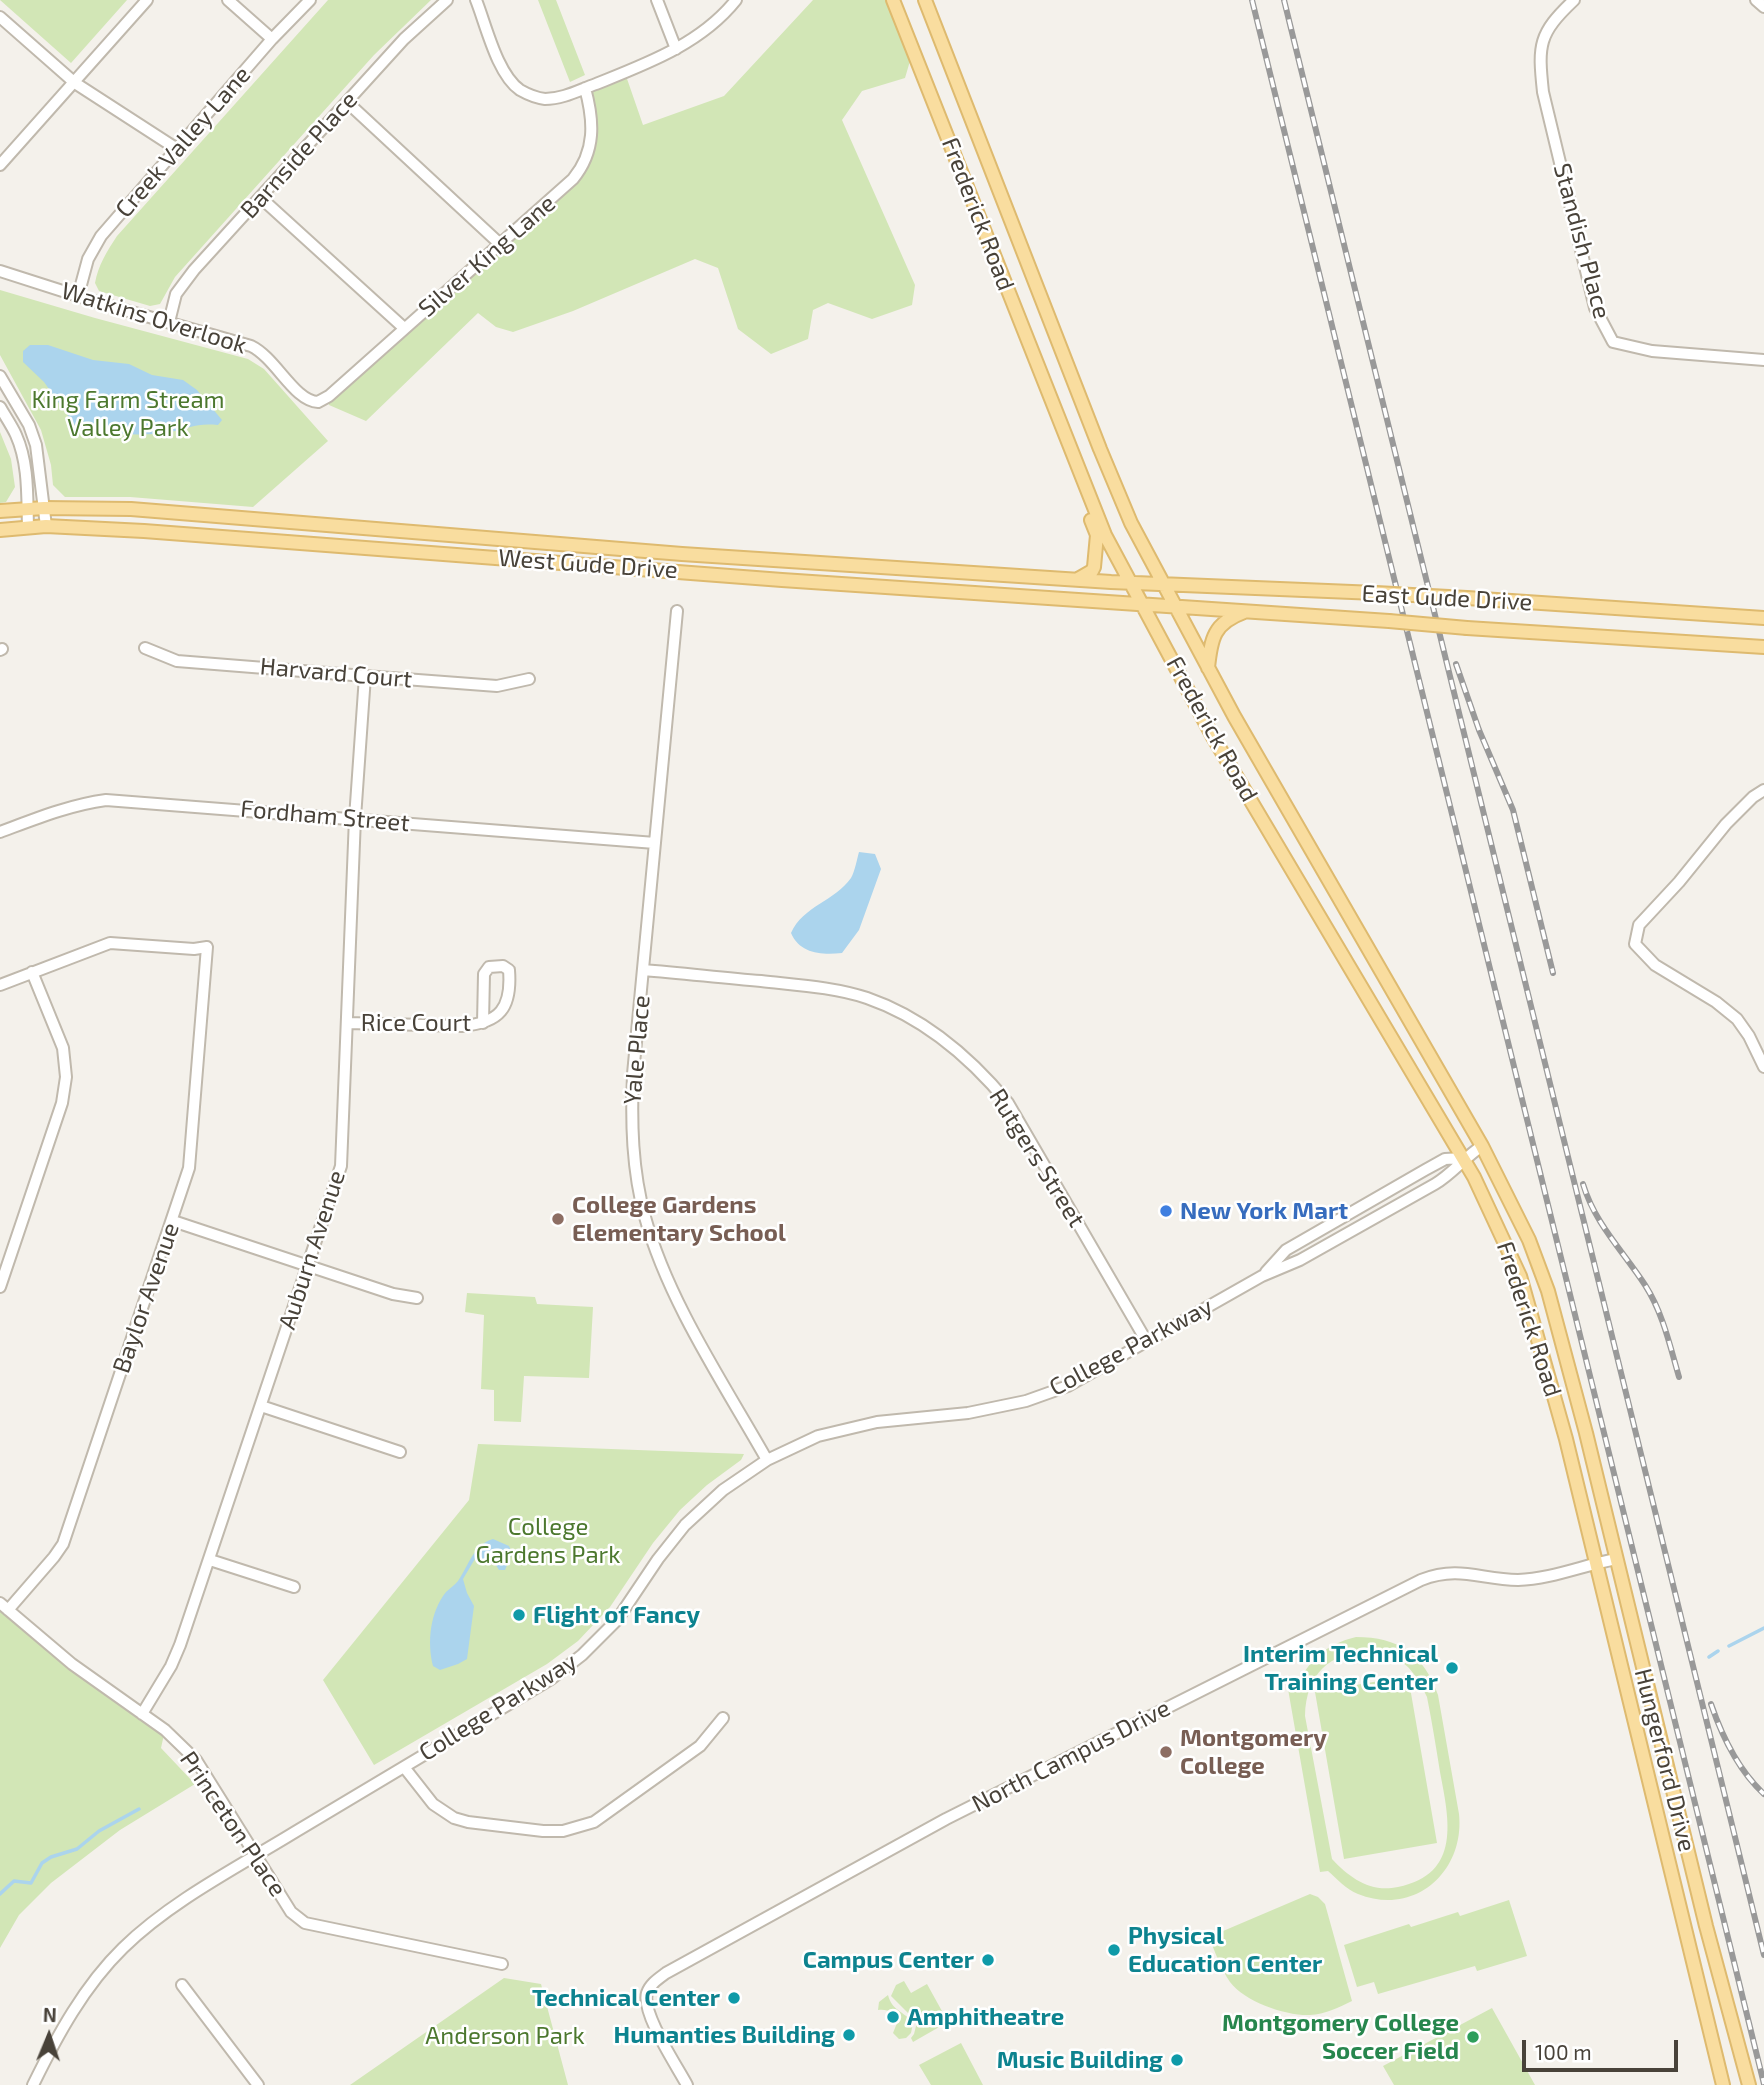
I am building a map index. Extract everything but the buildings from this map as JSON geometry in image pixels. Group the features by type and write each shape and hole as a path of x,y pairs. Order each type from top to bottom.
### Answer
{"main road":[{"name":"Frederick Road","path":"893,0 1105,535 1213,737 1463,1158 1499,1228 1520,1276 1566,1439"},
{"name":"Frederick Road","path":"925,0 1131,523 1234,716 1482,1146 1529,1240 1548,1291 1586,1433"},
{"path":"1077,580 1093,570 1097,555 1097,535 1091,519 1090,496"},
{"name":"West Gude Drive","path":"0,511 44,508 131,509 682,554 1077,580 1129,581"},
{"name":"West Gude Drive","path":"0,530 46,526 158,532 1175,607"},
{"name":"East Gude Drive","path":"1129,581 1467,598 1764,618"},
{"name":"East Gude Drive","path":"1175,607 1764,647"},
{"path":"1208,668 1217,630 1227,620 1245,611"},
{"name":"Hungerford Drive","path":"1586,1433 1707,1930 1749,2085"},
{"name":"Hungerford Drive","path":"1566,1439 1723,2085"},
{"path":"1687,1935 1707,1930"}],"street":[{"path":"0,165 147,0"},
{"path":"228,0 272,39"},
{"name":"Creek Valley Lane","path":"78,296 81,279 94,246 272,39 310,0"},
{"name":"Barnside Place","path":"169,322 179,288 404,39 447,0"},
{"path":"476,0 504,72 521,90 543,99 585,88 630,71 676,49 700,34 736,0"},
{"path":"657,0 676,49"},
{"name":"Standish Place","path":"1574,0 1552,23 1541,41 1539,56 1543,92 1595,308 1613,342 1652,351 1764,360"},
{"path":"1756,0 1764,7"},
{"path":"0,17 75,83 177,149"},
{"name":"Silver King Lane","path":"329,396 562,190 581,169 587,156 592,125 585,88"},
{"path":"347,102 500,244"},
{"path":"261,198 404,328"},
{"name":"Watkins Overlook","path":"0,271 251,346 262,351 305,399 318,402 329,396"},
{"path":"0,376 19,406 36,445 46,526"},
{"path":"2,411 23,454 28,527"},
{"name":"Yale Place","path":"677,611 633,1074 631,1119 635,1164 645,1217 661,1264 679,1304 767,1460"},
{"name":"Harvard Court","path":"145,648 177,661 497,686 529,679"},
{"name":"Auburn Avenue","path":"142,1714 180,1645 341,1166 355,818 365,676"},
{"path":"1764,790 1753,797 1726,824 1679,882 1639,925 1634,944 1654,965 1716,1002 1737,1019 1749,1035 1764,1067"},
{"name":"Fordham Street","path":"0,832 52,812 106,800 655,843"},
{"name":"Baylor Avenue","path":"4,1607 54,1557 63,1544 173,1221 189,1168 207,947 194,949 110,943 32,972"},
{"name":"Rice Court","path":"348,1023 462,1026 483,1023 492,1020 508,1001 509,970 503,966 489,967 484,974 483,1023"},
{"name":"Rutgers Street","path":"643,970 802,985 846,992 911,1018 944,1039 982,1072 1008,1103 1147,1342"},
{"path":"0,985 32,972 62,1048 66,1077 62,1103 0,1287"},
{"name":"College Parkway","path":"33,2085 58,2035 95,1980 123,1948 158,1918 255,1856 551,1679 582,1655 617,1620 658,1559 685,1525 723,1490 767,1460 818,1436 877,1422 968,1413 1026,1401 1068,1385 1262,1276 1300,1261 1447,1177 1463,1158 1482,1146"},
{"name":"College Parkway","path":"1262,1276 1286,1251 1445,1159 1463,1158"},
{"path":"173,1221 393,1294 417,1298"},
{"path":"261,1406 400,1452"},
{"name":"North Campus Drive","path":"687,2085 654,2023 646,2000 648,1990 666,1973 946,1819 1421,1580 1452,1572 1518,1580 1616,1559"},
{"path":"209,1560 294,1587"},
{"name":"Princeton Place","path":"4,1607 72,1664 165,1730 196,1760 291,1912 305,1923 502,1964"},
{"path":"404,1767 433,1804 454,1818 531,1830 563,1831 594,1822 700,1746 723,1718"},
{"path":"182,1985 258,2085"}],"green space":[{"path":"0,0 127,0 71,63"},
{"path":"328,0 431,0 374,55 175,277 160,304 150,306 99,291 95,283 98,271 117,236"},
{"path":"538,0 556,0 585,75 570,82"},
{"path":"813,0 891,0 917,58 910,61 905,78 862,91 842,120 915,285 912,305 872,319 828,303 813,310 808,339 771,354 738,329 718,268 695,259 573,311 513,332 496,327 478,313 366,421 329,405 329,396 562,190 587,156 585,88 625,73 643,125 724,96"},
{"name":"King Farm Stream Valley Park","path":"0,290 248,359 264,369 328,441 253,507 130,497 65,497 53,485 51,465 41,430 0,355"},
{"name":"King Farm Stream Valley Park","path":"0,432 11,459 15,487 6,502 0,503"},
{"path":"467,1293 535,1297 537,1304 593,1307 589,1378 524,1376 521,1422 494,1421 494,1390 481,1389 484,1315 465,1312"},
{"name":"College Gardens Park","path":"478,1444 744,1454 741,1460 707,1485 680,1510 653,1543 610,1607 578,1641 547,1664 374,1765 323,1680 469,1500"},
{"path":"0,1603 165,1730 161,1748 195,1784 120,1830 51,1883 19,1915 0,1948"},
{"path":"1356,1637 1385,1640 1408,1651 1425,1669 1438,1695 1459,1814 1459,1835 1454,1854 1445,1870 1432,1884 1417,1894 1399,1899 1379,1900 1358,1894 1328,1871 1320,1872 1288,1689 1296,1687 1320,1654","holes":["1355,1652 1381,1652 1406,1665 1427,1697 1448,1826 1442,1857 1433,1870 1419,1880 1388,1888 1378,1888 1361,1882 1332,1859 1305,1716 1310,1688 1322,1668"]},
{"path":"1408,1676 1437,1843 1344,1859 1315,1692"},
{"path":"1310,1894 1325,1904 1352,2001 1321,2013 1300,2015 1278,2010 1245,1996 1230,1982 1209,1937"},
{"path":"1509,1900 1527,1956 1477,1971 1475,1966 1378,1994 1374,1982 1357,1987 1344,1945 1409,1924 1411,1927 1458,1912 1460,1916"},
{"name":"Anderson Park","path":"504,1978 541,1984 568,2085 350,2085"},
{"path":"904,1981 911,1993 927,1984 948,2022 913,2042 911,2038 917,2022 891,1996 896,1985"},
{"path":"888,1995 895,2008 913,2023 911,2033 906,2038 899,2039 893,2033 897,2023 893,2014 878,2010 879,2002"},
{"name":"Montgomery College Soccer Field","path":"1492,2008 1535,2085 1394,2085 1383,2066"},
{"path":"961,2043 983,2085 931,2085 919,2065"}],"water":[{"path":"30,345 48,345 93,360 129,364 152,375 183,380 197,390 222,420 218,425 198,425 148,434 109,433 76,427 44,382 23,362 23,351"},
{"path":"859,852 875,854 881,869 859,930 842,953 827,954 806,949 791,933 803,916 837,892 851,878"},
{"path":"493,1539 509,1546 512,1553 505,1570 499,1570 494,1562 476,1557 463,1579 474,1606 467,1659 440,1670 433,1666 430,1647 436,1609 446,1592 458,1581 476,1551"}],"waterway":[{"path":"1729,1646 1764,1628"},
{"path":"1709,1657 1718,1651"},
{"path":"0,1894 14,1881 31,1883 42,1863 51,1857 77,1849 99,1831 139,1809"}],"railway":[{"path":"1252,0 1764,2084"},
{"path":"1284,0 1764,1955"},
{"path":"1456,664 1479,730 1513,810 1553,973"},
{"path":"1583,1184 1602,1225 1637,1273 1657,1307 1679,1377"},
{"path":"1711,1704 1732,1752 1764,1794"}],"place":[{"name":"New York Mart","path":"1166,1211"},
{"name":"College Gardens Elementary School","path":"558,1219"},
{"name":"Flight of Fancy","path":"519,1615"},
{"name":"Interim Technical Training Center","path":"1452,1668"},
{"name":"Montgomery College","path":"1166,1752"},
{"name":"Physical Education Center","path":"1114,1950"},
{"name":"Campus Center","path":"988,1960"},
{"name":"Technical Center","path":"734,1998"},
{"name":"Amphitheatre","path":"893,2017"},
{"name":"Humanties Building","path":"849,2035"},
{"name":"Montgomery College Soccer Field","path":"1473,2037"},
{"name":"Music Building","path":"1177,2060"}]}
